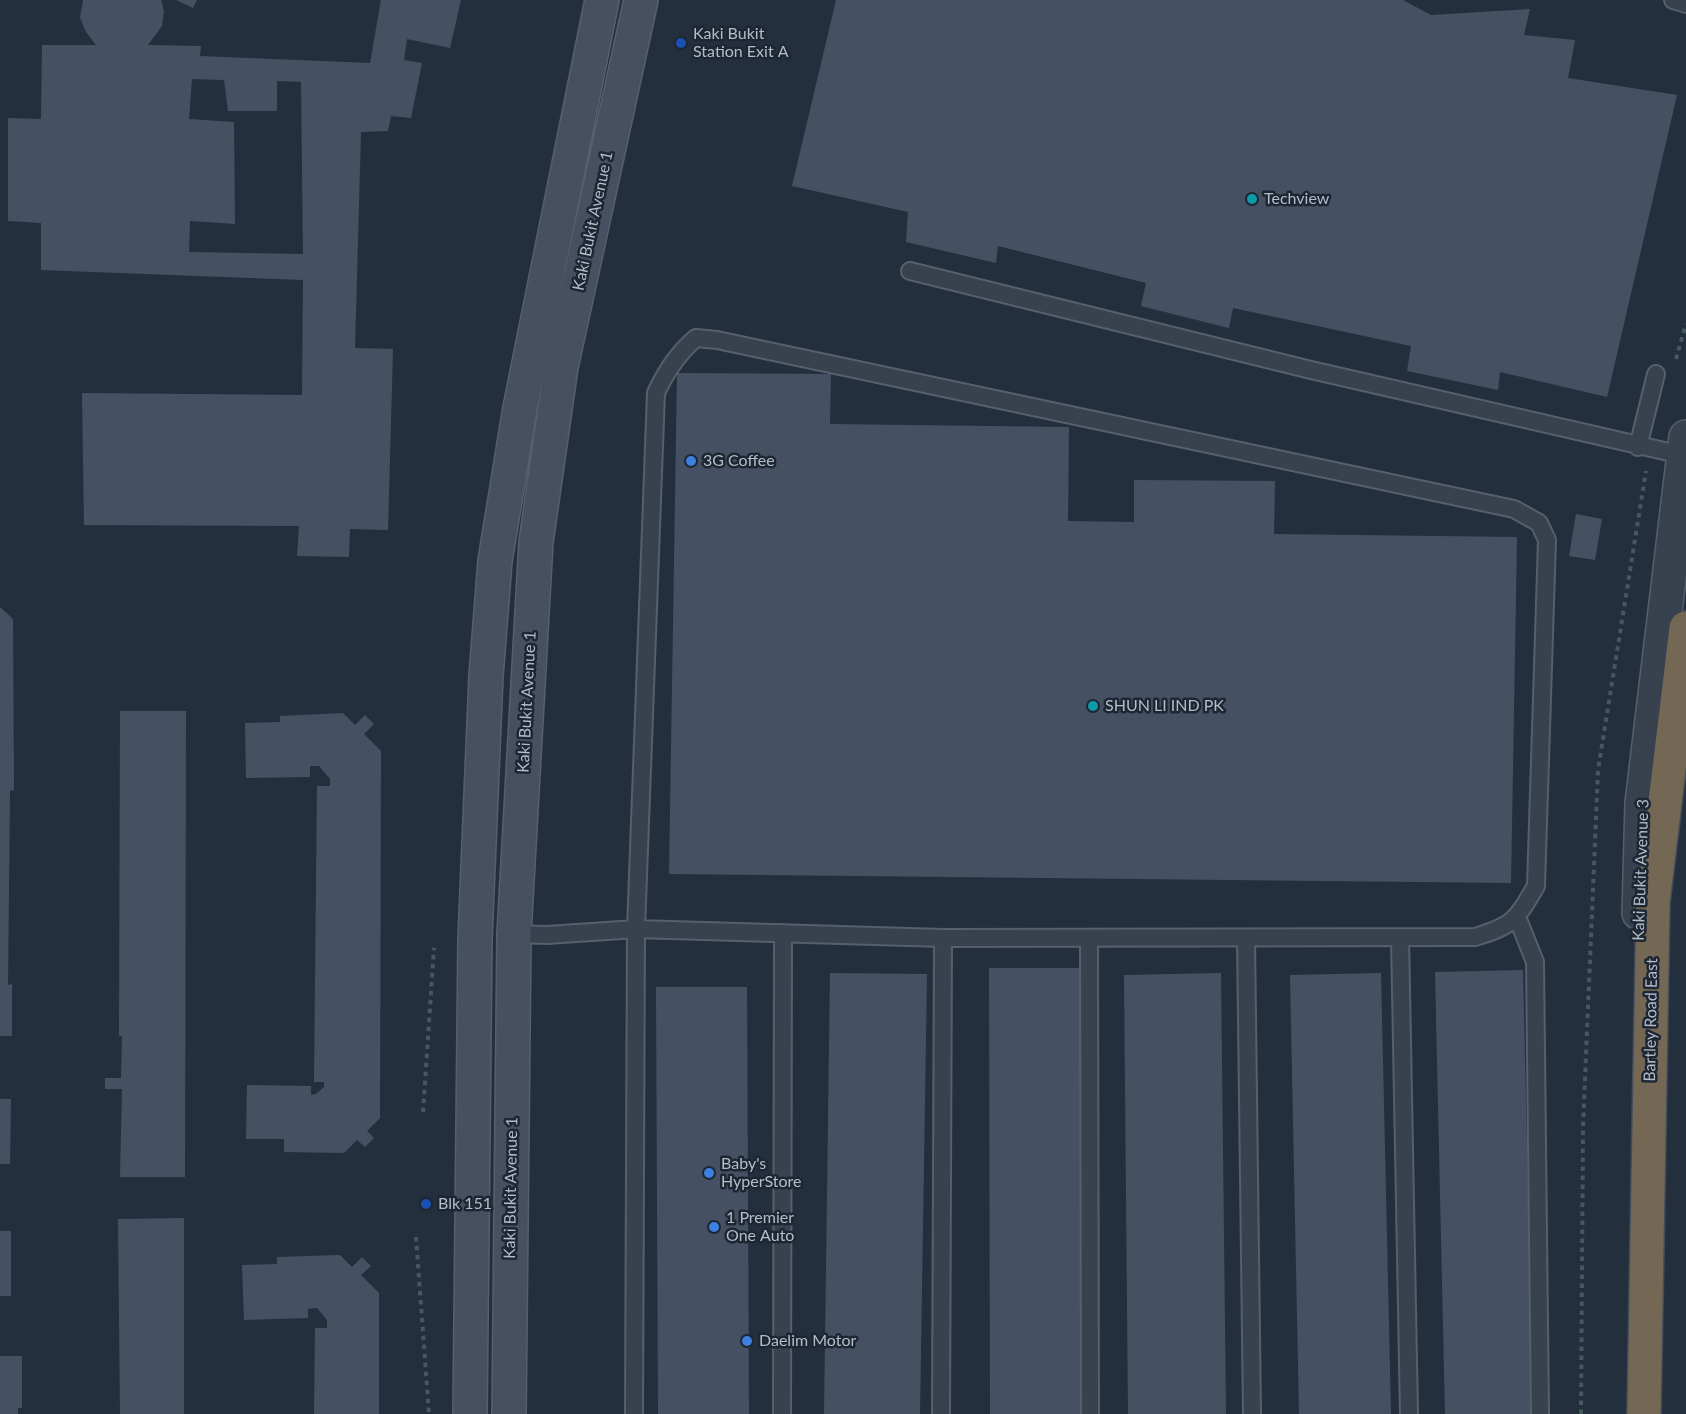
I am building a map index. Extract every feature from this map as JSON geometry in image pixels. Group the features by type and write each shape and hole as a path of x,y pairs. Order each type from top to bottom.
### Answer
{"highway":[{"name":"Bartley Road East","path":"1644,1414 1653,902 1686,628"}],"main road":[{"name":"Kaki Bukit Avenue 1","path":"470,1414 475,939 486,676 495,561 520,408 602,0"},
{"name":"Kaki Bukit Avenue 1","path":"509,1414 514,934 536,542 561,367 641,0"}],"street":[{"name":"Kaki Bukit Avenue 3","path":"1634,1414 1635,1106 1642,803 1685,449"}],"lane":[{"path":"1673,0 1686,4"},
{"path":"910,271 1638,447 1685,449"},
{"path":"514,934 547,935 636,929 943,938 1475,937 1505,928 1517,917 1536,886 1546,540 1539,523 1514,509 717,340 696,338 684,349 664,375 656,393 636,929 634,1414"},
{"path":"1638,447 1656,374"},
{"path":"1517,917 1535,962 1540,1414"},
{"path":"782,1414 783,933"},
{"path":"1400,937 1409,1414"},
{"path":"941,1414 943,938"},
{"path":"1089,938 1090,1414"},
{"path":"1246,938 1252,1414"}],"path":[{"path":"423,1112 434,948"},
{"path":"416,1237 429,1414"}],"building":[{"path":"83,0 161,0 164,11 162,26 148,45 201,46 200,56 370,63 381,0 461,0 450,48 407,39 404,60 422,63 411,118 391,116 388,131 361,132 355,348 393,349 388,530 350,529 349,557 297,556 299,526 84,525 82,393 302,395 303,280 41,270 41,223 8,221 8,118 41,119 42,45 96,45 86,32 80,18","holes":["192,79 224,80 228,111 277,111 277,81 301,82 303,254 189,252 190,221 235,224 234,122 189,119"]},
{"path":"176,0 197,0 193,8"},
{"name":"Techview","path":"836,0 1403,0 1431,15 1530,9 1524,35 1575,40 1568,78 1677,95 1607,397 1500,372 1498,390 1407,371 1411,346 1233,308 1229,328 1141,306 1146,283 998,246 996,263 906,242 908,212 792,186"},
{"name":"SHUN LI IND PK","path":"677,373 831,374 830,424 1069,427 1068,521 1134,522 1134,480 1275,481 1274,534 1517,537 1511,883 669,874"},
{"path":"1576,514 1602,519 1595,560 1569,556"},
{"path":"0,607 13,619 14,790 10,791 8,985 12,984 12,1036 0,1036"},
{"path":"120,711 186,711 185,1177 120,1177 122,1089 105,1089 105,1078 121,1078 122,1036 119,1036"},
{"path":"343,713 355,725 365,715 374,724 364,734 381,751 380,1118 367,1131 374,1138 365,1147 357,1140 344,1153 284,1152 284,1139 246,1139 247,1085 311,1086 311,1095 324,1087 324,1082 314,1082 317,786 330,786 330,779 319,766 310,766 310,777 246,778 245,723 280,722 280,716"},
{"path":"989,968 1086,968 1087,1414 990,1414"},
{"path":"1523,970 1533,1414 1445,1414 1435,972"},
{"path":"830,973 927,974 920,1414 824,1414"},
{"path":"1221,973 1226,1414 1128,1414 1124,975"},
{"path":"1381,973 1391,1414 1299,1414 1290,975"},
{"path":"656,987 747,987 749,1414 658,1414"},
{"path":"0,1099 11,1099 10,1164 0,1164"},
{"path":"184,1218 184,1414 120,1414 118,1219"},
{"path":"0,1231 11,1231 11,1296 0,1296"},
{"path":"340,1255 352,1267 362,1257 371,1266 361,1275 379,1293 379,1414 314,1414 315,1328 327,1328 327,1320 317,1308 308,1309 308,1318 244,1320 242,1265 277,1264 277,1257"},
{"path":"0,1356 22,1356 22,1408 18,1408 18,1414 0,1414"}],"place":[{"name":"Kaki Bukit Station Exit A","path":"681,43"},
{"name":"Techview","path":"1252,199"},
{"name":"3G Coffee","path":"691,461"},
{"name":"SHUN LI IND PK","path":"1093,706"},
{"name":"Baby's HyperStore","path":"709,1173"},
{"name":"Blk 151","path":"426,1204"},
{"name":"1 Premier One Auto","path":"714,1227"},
{"name":"Daelim Motor","path":"747,1341"}]}
